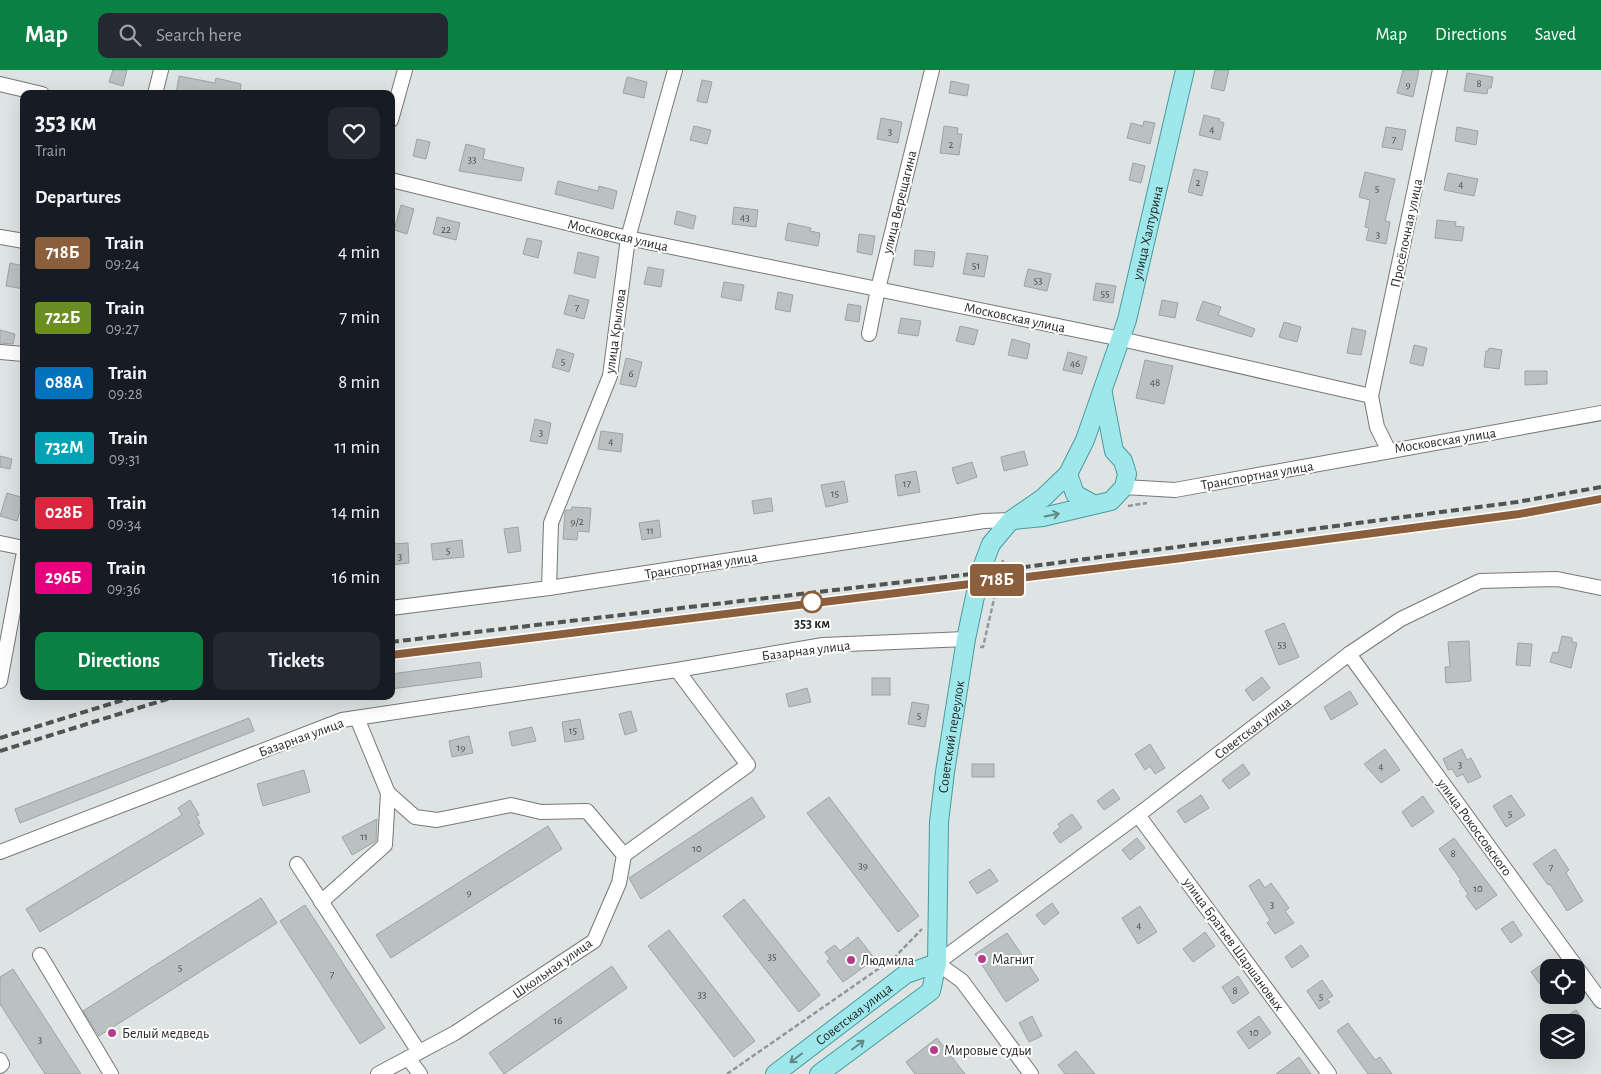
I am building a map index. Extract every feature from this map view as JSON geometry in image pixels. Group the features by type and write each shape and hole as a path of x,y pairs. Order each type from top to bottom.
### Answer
{"main road":[{"name":"улица Халтурина","path":"1078,453 1103,393 1121,339 1185,70"},
{"path":"1011,520 1043,517 1111,501 1124,487 1127,474 1123,461 1114,451 1103,393"},
{"path":"1093,504 1075,494 1068,474 1078,453 1096,446 1114,451"},
{"name":"Советский переулок","path":"937,963 939,822 945,772 971,643 980,573 991,544 1011,520 1043,498 1068,474"},
{"name":"Советская улица","path":"775,1074 906,974 937,963"},
{"name":"Советская улица","path":"819,1074 931,991 937,963"}],"street":[{"path":"156,90 161,70"},
{"path":"395,106 405,70"},
{"name":"улица Крылова","path":"549,588 551,523 610,376 628,238 676,70"},
{"name":"улица Верещагина","path":"869,334 878,289 932,70"},
{"name":"Просёлочная улица","path":"1371,396 1440,70"},
{"path":"0,84 25,90"},
{"name":"Московская улица","path":"395,181 628,238 1121,339 1371,396 1377,427 1389,451 1601,413"},
{"path":"0,237 20,240"},
{"path":"0,352 20,354"},
{"name":"Транспортная улица","path":"1124,487 1175,490 1389,451"},
{"name":"Транспортная улица","path":"395,607 549,588 984,520 1011,520"},
{"path":"0,542 20,549"},
{"path":"0,682 20,572"},
{"name":"Советская улица","path":"937,963 1349,654 1400,620 1480,581 1557,579 1601,588"},
{"name":"Базарная улица","path":"0,852 342,720 677,670 823,645 971,643"},
{"name":"улица Рокоссовского","path":"1349,654 1601,1001"},
{"path":"388,793 415,817 437,820 511,805 541,812 588,811 624,855 748,765 677,670"},
{"path":"321,902 385,845 388,793 357,718"},
{"name":"улица Братьев Шаршановых","path":"1138,814 1329,1074"},
{"name":"Школьная улица","path":"378,1074 455,1033 594,941 619,883 624,855"},
{"path":"297,864 414,1055 420,1074"},
{"path":"40,955 111,1074"},
{"path":"937,963 962,981 1031,1074"},
{"path":"0,1060 2,1064 0,1066"}],"path":[{"path":"1127,506 1156,502"},
{"path":"971,643 983,646 1003,559"},
{"path":"727,1074 894,958 922,928"}],"building":[{"path":"113,70 127,70 123,86 109,82"},
{"path":"1215,70 1229,70 1224,91 1211,88"},
{"path":"1403,70 1419,70 1413,97 1397,93"},
{"path":"1467,73 1493,77 1491,88 1488,88 1487,94 1464,91"},
{"path":"179,76 215,83 216,78 241,84 240,90 177,90"},
{"path":"627,77 647,82 644,98 623,93"},
{"path":"702,80 712,82 707,103 697,101"},
{"path":"951,81 969,85 967,96 949,93"},
{"path":"1204,115 1220,119 1219,121 1224,123 1220,140 1199,135"},
{"path":"881,118 902,122 898,143 877,139"},
{"path":"1144,121 1155,123 1150,144 1127,138 1131,123 1143,126"},
{"path":"694,126 711,130 707,144 690,140"},
{"path":"944,126 958,128 957,134 962,134 959,155 940,153"},
{"path":"1386,127 1406,130 1402,150 1382,147"},
{"path":"1457,127 1478,131 1476,145 1455,141"},
{"path":"417,139 430,142 426,159 413,156"},
{"path":"466,144 485,149 483,159 524,168 521,181 459,171"},
{"path":"1133,163 1145,166 1141,183 1129,180"},
{"path":"1194,169 1208,172 1202,196 1188,192"},
{"path":"1365,172 1395,179 1385,221 1390,222 1386,244 1366,240 1369,228 1365,227 1370,200 1359,197"},
{"path":"1448,173 1478,179 1474,196 1444,190"},
{"path":"558,181 598,191 599,186 617,191 613,209 555,194"},
{"path":"401,205 414,209 407,234 395,230"},
{"path":"734,207 758,210 756,227 732,224"},
{"path":"677,211 696,216 693,229 674,224"},
{"path":"437,217 460,223 456,240 433,234"},
{"path":"1437,220 1456,222 1455,226 1464,227 1462,241 1435,238"},
{"path":"788,223 811,228 810,231 820,233 818,246 785,240"},
{"path":"859,234 875,236 872,255 857,252"},
{"path":"527,238 542,241 538,258 523,254"},
{"path":"915,250 935,252 933,267 914,265"},
{"path":"578,252 599,257 595,278 574,273"},
{"path":"967,253 988,256 984,277 963,274"},
{"path":"10,263 20,265 20,288 6,286"},
{"path":"648,267 664,270 661,287 644,284"},
{"path":"1028,269 1051,274 1047,291 1024,286"},
{"path":"724,282 744,285 741,301 721,297"},
{"path":"1096,283 1116,286 1113,303 1093,300"},
{"path":"778,292 793,295 790,312 775,309"},
{"path":"569,295 589,300 584,319 564,314"},
{"path":"1162,300 1178,303 1175,318 1159,315"},
{"path":"1203,301 1221,307 1218,315 1255,329 1252,337 1196,320"},
{"path":"848,304 861,306 859,322 845,320"},
{"path":"901,318 921,321 918,336 898,333"},
{"path":"1284,322 1301,327 1297,342 1279,337"},
{"path":"960,326 978,330 974,345 956,341"},
{"path":"1352,328 1366,331 1361,355 1347,353"},
{"path":"0,330 15,334 13,344 0,343"},
{"path":"1012,339 1030,344 1027,359 1008,355"},
{"path":"1414,345 1427,348 1423,366 1410,363"},
{"path":"1489,348 1502,350 1499,369 1484,367 1486,351"},
{"path":"557,349 574,354 569,372 552,367"},
{"path":"1068,352 1087,357 1082,374 1063,370"},
{"path":"626,358 642,362 636,387 620,384"},
{"path":"1145,360 1173,366 1164,404 1136,398"},
{"path":"1525,371 1547,371 1547,384 1525,385"},
{"path":"535,419 551,423 547,444 530,441"},
{"path":"601,431 623,434 621,452 598,449"},
{"path":"1024,451 1028,465 1004,471 1001,457"},
{"path":"0,456 12,459 10,469 0,467"},
{"path":"972,462 977,477 957,484 952,468"},
{"path":"916,471 920,492 898,496 895,475"},
{"path":"844,481 848,502 826,507 821,485"},
{"path":"7,493 20,497 20,511 17,521 0,516"},
{"path":"771,498 773,511 754,514 752,501"},
{"path":"572,507 591,508 589,532 578,531 577,540 563,539 565,512 566,510 571,510"},
{"path":"659,520 661,537 642,540 639,523"},
{"path":"518,527 521,551 508,553 504,529"},
{"path":"462,540 464,557 433,560 431,544"},
{"path":"408,543 409,563 395,565 395,544"},
{"path":"1284,623 1299,657 1279,665 1265,631"},
{"path":"1562,636 1572,638 1572,642 1577,643 1571,668 1550,662 1553,652 1558,653"},
{"path":"1469,641 1471,681 1446,683 1445,667 1450,667 1448,642"},
{"path":"1518,643 1532,644 1530,666 1516,665"},
{"path":"480,662 482,677 395,688 395,673"},
{"path":"1262,677 1270,688 1253,701 1245,690"},
{"path":"872,678 890,678 890,695 872,695"},
{"path":"807,688 811,702 789,707 786,694"},
{"path":"1350,691 1358,704 1331,720 1324,707"},
{"path":"912,702 929,705 925,727 908,724"},
{"path":"631,711 637,731 625,735 619,714"},
{"path":"249,718 254,731 20,823 15,809"},
{"path":"580,719 584,739 565,742 562,722"},
{"path":"532,727 536,741 512,746 509,732"},
{"path":"469,736 473,753 452,757 449,741"},
{"path":"1150,744 1165,768 1155,774 1150,766 1145,770 1135,754"},
{"path":"1385,749 1400,770 1381,783 1364,764"},
{"path":"1462,749 1467,760 1471,758 1481,777 1468,783 1463,774 1457,777 1452,769 1448,770 1443,759"},
{"path":"972,764 994,764 994,777 972,777"},
{"path":"1243,764 1250,774 1229,789 1222,780"},
{"path":"304,770 310,792 263,806 257,784"},
{"path":"1113,789 1120,799 1104,810 1097,801"},
{"path":"1201,795 1209,808 1185,823 1177,811"},
{"path":"1511,795 1525,815 1506,827 1493,806"},
{"path":"1423,796 1434,812 1412,827 1402,812"},
{"path":"752,797 765,817 641,899 629,878"},
{"path":"829,797 919,916 898,932 807,813"},
{"path":"190,800 199,815 196,816 200,823 198,824 204,834 40,932 26,909 182,815 178,808"},
{"path":"1072,814 1082,828 1060,843 1053,833 1060,827 1058,824"},
{"path":"377,819 376,841 352,855 342,837"},
{"path":"548,826 562,849 391,958 376,935"},
{"path":"1137,838 1145,848 1130,860 1122,850"},
{"path":"1454,838 1497,895 1476,910 1466,896 1468,894 1459,881 1461,880 1439,849"},
{"path":"1555,849 1569,870 1566,873 1583,901 1567,911 1550,884 1548,885 1533,864"},
{"path":"990,869 998,881 977,894 969,882"},
{"path":"1259,879 1265,888 1271,883 1289,908 1285,911 1294,923 1275,934 1267,923 1270,920 1249,886"},
{"path":"261,898 277,923 99,1036 83,1011"},
{"path":"744,899 820,995 799,1012 723,916"},
{"path":"1052,903 1059,913 1044,925 1036,915"},
{"path":"305,905 385,1028 360,1044 280,921"},
{"path":"1140,906 1157,932 1138,944 1122,918"},
{"path":"1513,921 1522,935 1511,943 1501,929"},
{"path":"669,930 755,1041 734,1057 648,946"},
{"path":"1205,932 1215,946 1193,962 1183,949"},
{"path":"1007,933 1039,980 1006,1002 975,954"},
{"name":"Людмила","path":"858,937 875,959 843,982 827,961 830,959 825,952 835,945 840,951"},
{"path":"1301,945 1309,956 1292,968 1285,957"},
{"path":"612,966 627,988 504,1074 489,1053"},
{"path":"1540,966 1540,984 1531,972"},
{"path":"13,969 81,1074 45,1074 0,1004 0,977"},
{"path":"1238,976 1249,993 1233,1004 1222,987"},
{"path":"1322,980 1333,996 1327,999 1330,1002 1319,1009 1307,991"},
{"path":"1576,1010 1579,1014 1570,1014"},
{"path":"1032,1016 1042,1036 1029,1042 1019,1023"},
{"path":"1259,1016 1271,1033 1249,1049 1237,1032"},
{"path":"1348,1023 1375,1060 1380,1057 1392,1074 1368,1074 1337,1031"},
{"name":"Мировые судьи","path":"937,1038 965,1074 915,1074 906,1062"},
{"path":"1076,1051 1095,1074 1065,1074 1058,1065"},
{"path":"1299,1057 1311,1074 1276,1074"}],"railway":[{"path":"395,642 980,573 1517,502 1601,487"},
{"path":"395,654 1117,566 1519,514 1601,499"},
{"path":"0,738 123,700"},
{"path":"0,751 164,700"}],"train":[{"name":"718Б","path":"395,654 1174,559 1519,514 1601,499"}],"place":[{"name":"353 км","path":"812,602"},
{"name":"Магнит","path":"982,959"},
{"name":"Людмила","path":"851,960"},
{"name":"Белый медведь","path":"112,1033"},
{"name":"Мировые судьи","path":"934,1050"}]}
